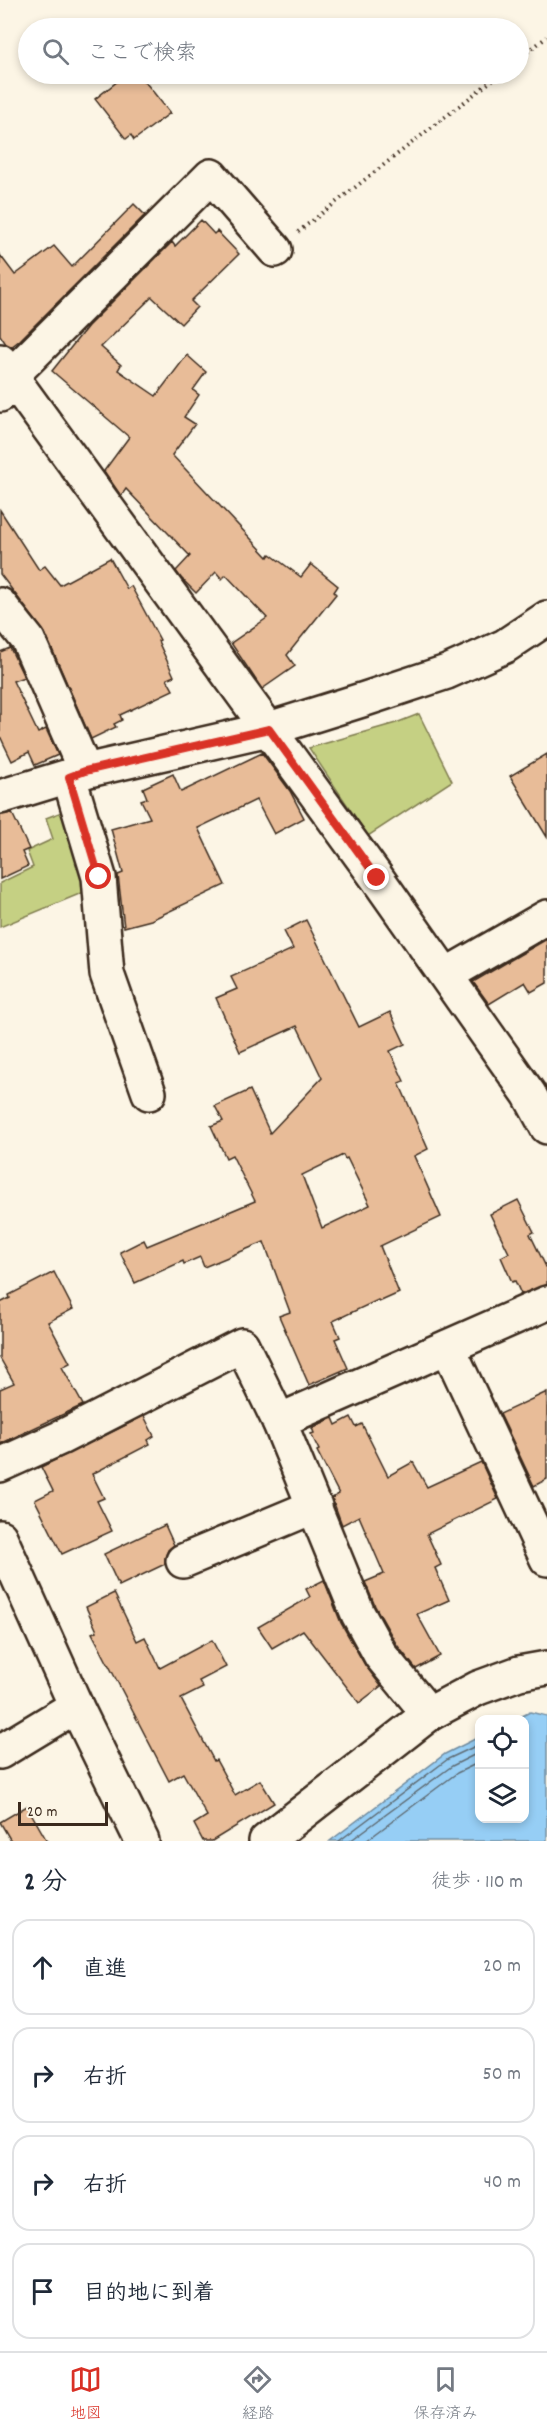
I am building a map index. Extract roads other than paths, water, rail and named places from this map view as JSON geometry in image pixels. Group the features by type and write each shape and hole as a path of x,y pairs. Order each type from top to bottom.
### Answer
{"street":[{"path":"275,250 211,176 4,377 269,729 446,975 529,1094 547,1127"},
{"path":"0,605 28,640 77,774 99,877 107,974 149,1093"},
{"path":"0,797 77,774 269,729 447,672 505,646 547,618"},
{"path":"446,975 547,917"},
{"path":"279,1421 547,1303"},
{"path":"0,1465 70,1433 242,1345 279,1421 358,1614 381,1656 429,1714"},
{"path":"448,1347 547,1559"},
{"path":"183,1561 315,1506"},
{"path":"0,1537 76,1706 142,1841"},
{"path":"267,1841 429,1714 478,1688 519,1673 547,1668"},
{"path":"0,1752 76,1706"}],"water":[{"path":"530,1712 547,1716 547,1841 330,1841 445,1754 475,1739 475,1823 529,1823 529,1715 524,1715"}]}
